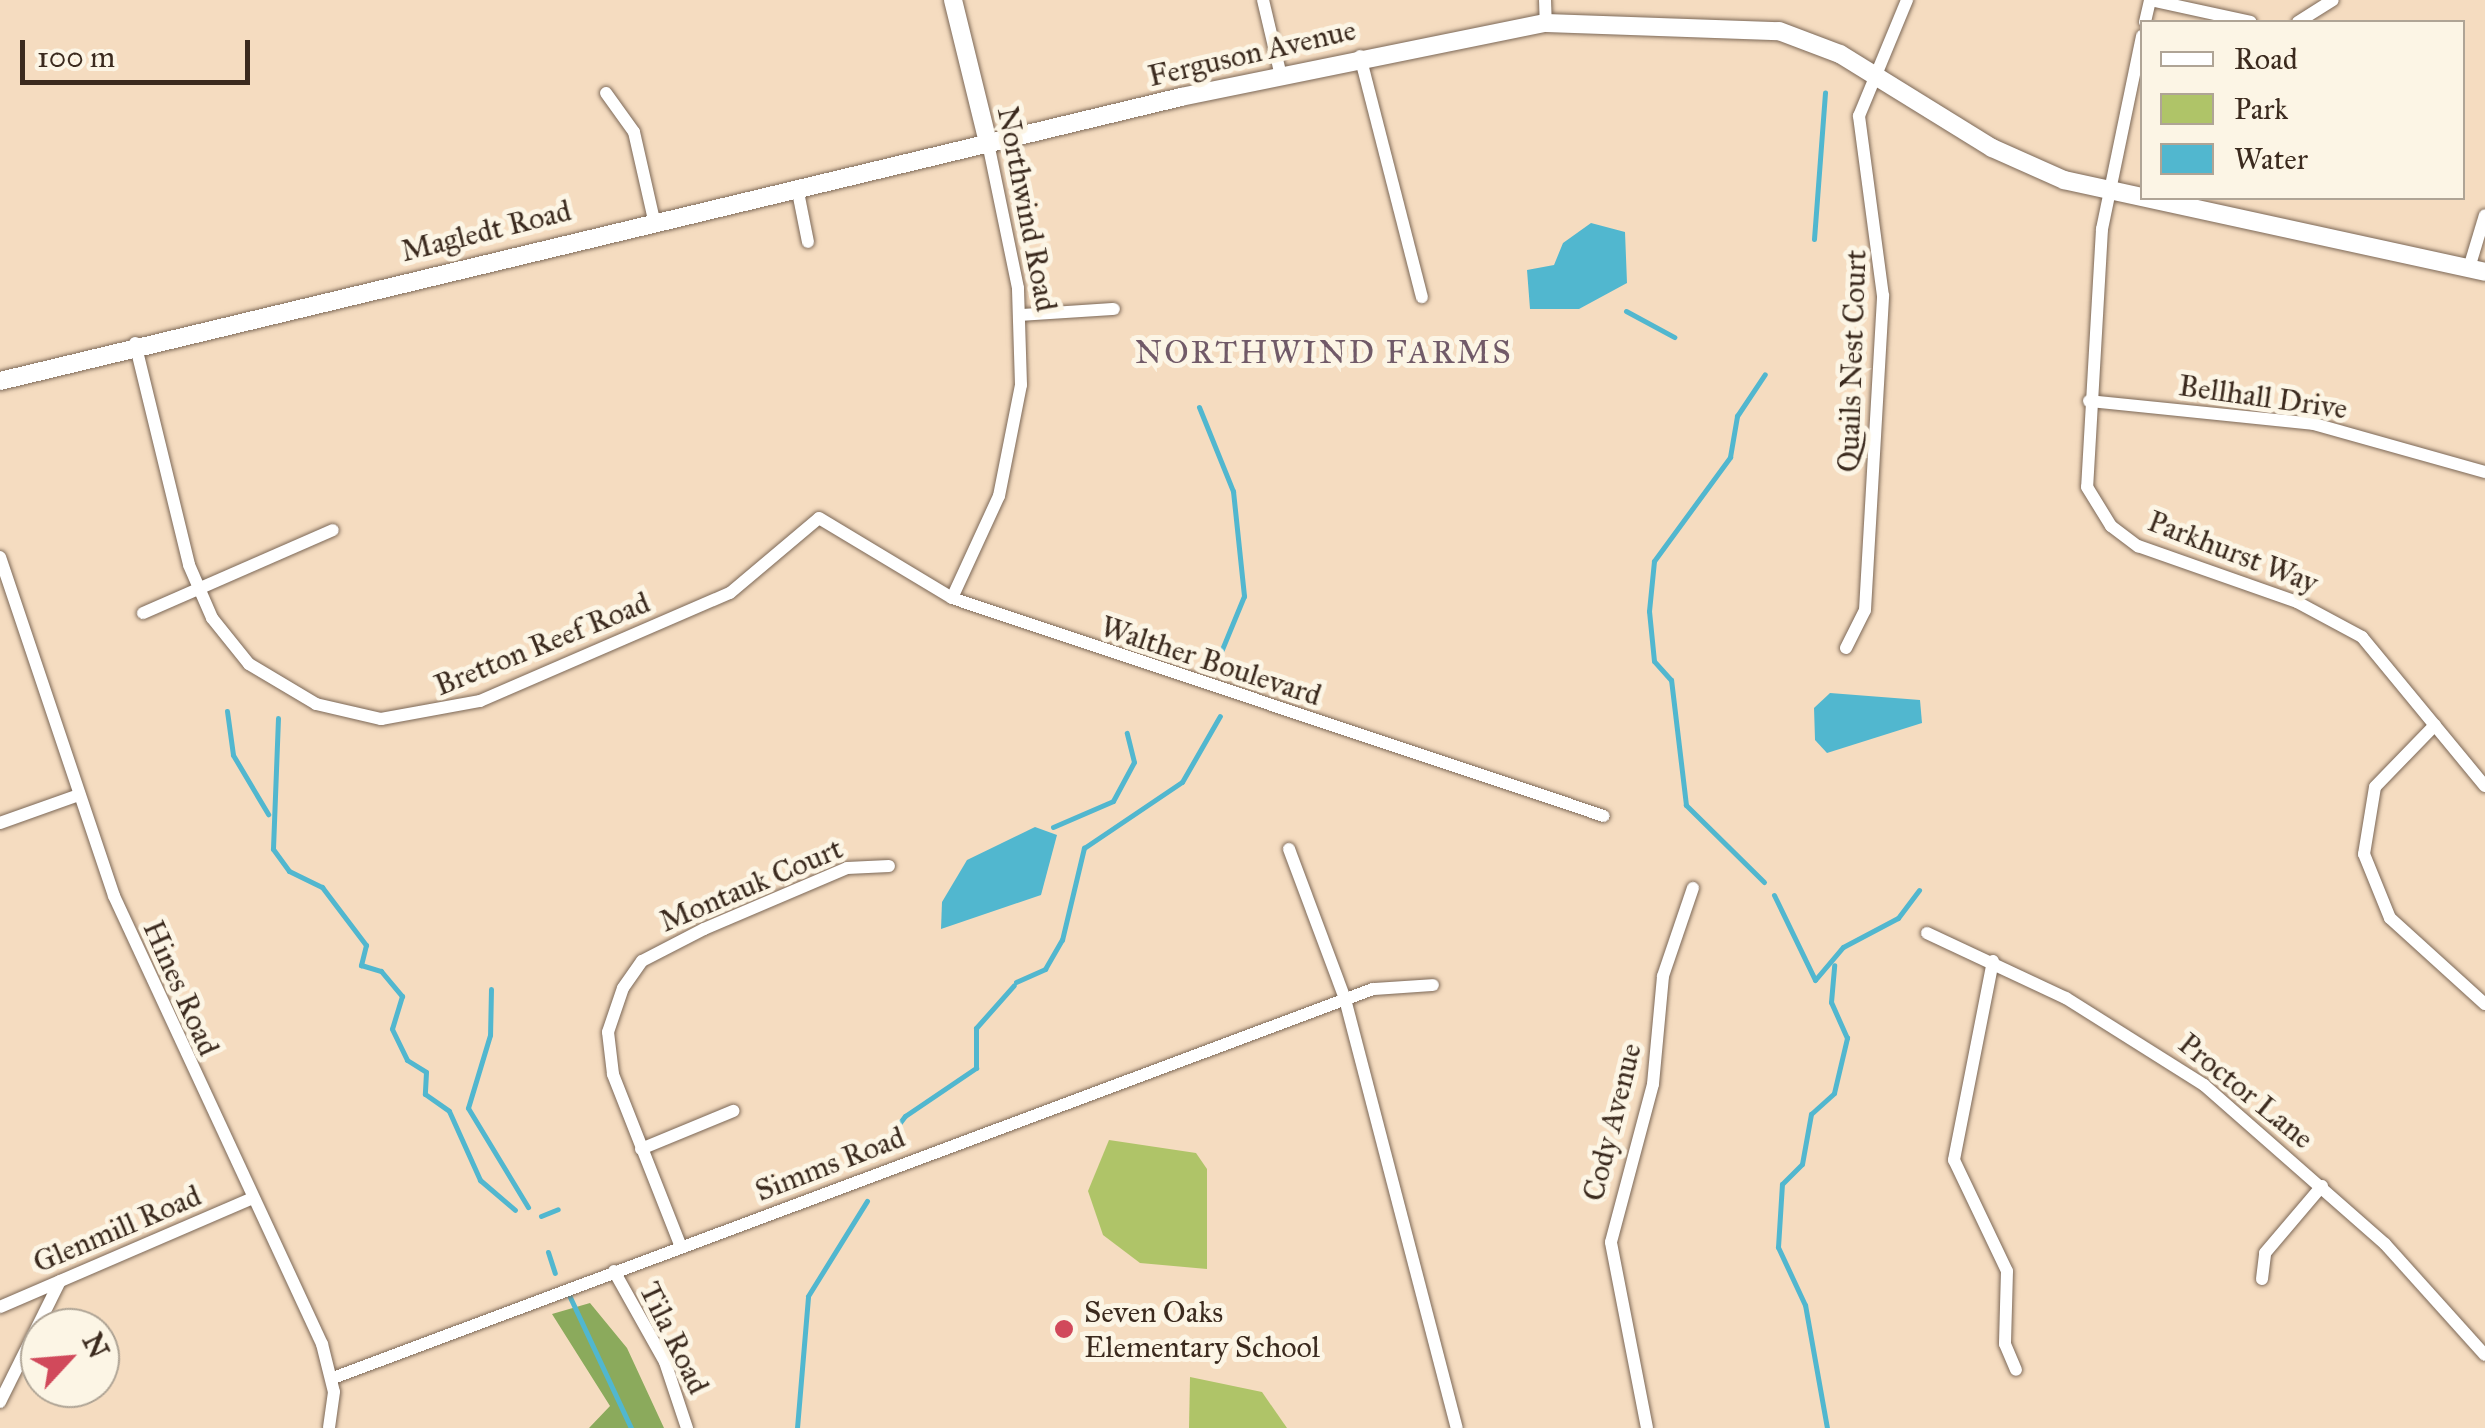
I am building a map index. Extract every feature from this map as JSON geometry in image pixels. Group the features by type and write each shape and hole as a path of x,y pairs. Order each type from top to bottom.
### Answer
{"street":[{"name":"Northwind Road","path":"952,598 1013,448 1022,315 988,143 953,0"},
{"path":"1264,0 1281,76"},
{"path":"1545,0 1546,23"},
{"name":"Quails Nest Court","path":"1846,648 1864,610 1870,553 1883,268 1859,128 1907,0"},
{"path":"2150,0 2242,20"},
{"path":"2301,20 2333,0"},
{"name":"Ferguson Avenue","path":"988,143 1360,56 1546,23 1780,31 1878,76 1992,148 2108,193 2140,200"},
{"name":"Parkhurst Way","path":"2140,45 2108,193 2084,474 2111,526 2138,546 2348,628 2391,664 2485,786"},
{"path":"1360,56 1422,297"},
{"path":"606,94 634,132 654,220"},
{"name":"Magledt Road","path":"0,381 135,343 988,143"},
{"path":"797,187 808,242"},
{"name":"Ferguson Avenue","path":"2142,200 2477,270"},
{"path":"2477,270 2485,215"},
{"path":"1022,315 1114,309"},
{"name":"Bretton Reef Road","path":"135,343 198,589 230,644 294,693 360,716 420,717 480,701 730,593 819,518"},
{"name":"Bellhall Drive","path":"2089,401 2314,424 2485,472"},
{"name":"Walther Boulevard","path":"819,518 952,598 1604,816"},
{"path":"143,613 334,530"},
{"name":"Hines Road","path":"0,557 76,796 153,990 253,1198 332,1378 329,1428"},
{"path":"2435,725 2375,787 2364,854 2390,918 2485,1004"},
{"path":"0,823 76,796"},
{"path":"1288,849 1345,999 1457,1428"},
{"name":"Montauk Court","path":"681,1247 641,1149 608,1049 611,1014 633,971 807,884 866,864 889,866"},
{"name":"Cody Avenue","path":"1648,1428 1611,1242 1653,1084 1663,976 1693,888"},
{"name":"Proctor Lane","path":"1926,933 1993,961 2140,1040 2322,1186 2485,1355"},
{"path":"1993,961 1954,1160 2007,1271 2006,1344 2016,1370"},
{"name":"Simms Road","path":"332,1378 1345,999 1392,984 1433,985"},
{"path":"641,1149 734,1111"},
{"path":"2262,1279 2265,1253 2322,1186"},
{"name":"Glenmill Road","path":"0,1306 253,1198"},
{"name":"Tila Road","path":"614,1271 665,1362 687,1428"},
{"path":"0,1402 60,1281"}],"green space":[{"path":"1109,1140 1196,1153 1207,1169 1207,1269 1140,1263 1103,1235 1088,1191"},
{"path":"590,1303 627,1348 664,1428 589,1428 610,1406 552,1314"},
{"path":"1190,1377 1262,1392 1287,1428 1189,1428"}],"water":[{"path":"1591,223 1625,232 1627,283 1579,309 1530,309 1527,270 1554,265 1563,243"},
{"path":"1830,693 1920,700 1922,723 1827,753 1815,740 1814,708"},
{"path":"1035,827 1057,835 1041,895 941,929 942,902 967,860"}],"waterway":[{"path":"1814,239 1825,92"},
{"path":"1626,311 1674,337"},
{"path":"1764,882 1686,805 1671,680 1654,661 1649,611 1654,561 1730,457 1737,416 1765,374"},
{"path":"1199,407 1233,491 1244,596 1216,664"},
{"path":"227,711 233,755 268,814"},
{"path":"1016,982 1045,969 1062,940 1084,848 1182,782 1220,716"},
{"path":"278,718 273,849 289,871 322,887 366,945 361,965 381,971 402,996 392,1029 407,1060 426,1072 425,1094 449,1111 480,1180 515,1210"},
{"path":"1053,827 1113,801 1134,762 1127,733"},
{"path":"1774,895 1815,980 1843,947 1898,918 1919,890"},
{"path":"1827,1428 1805,1305 1778,1247 1782,1184 1802,1164 1811,1114 1834,1093 1847,1038 1831,1002 1834,965"},
{"path":"879,1150 905,1116 976,1068 976,1028 1014,985"},
{"path":"491,989 490,1035 468,1108 528,1207"},
{"path":"797,1428 808,1296 867,1201"},
{"path":"541,1216 558,1209"},
{"path":"548,1252 555,1273"},
{"path":"569,1295 631,1428"}],"place":[{"name":"Seven Oaks Elementary School","path":"1064,1329"}],"district":[{"name":"NORTHWIND FARMS","path":"1324,353"}]}
